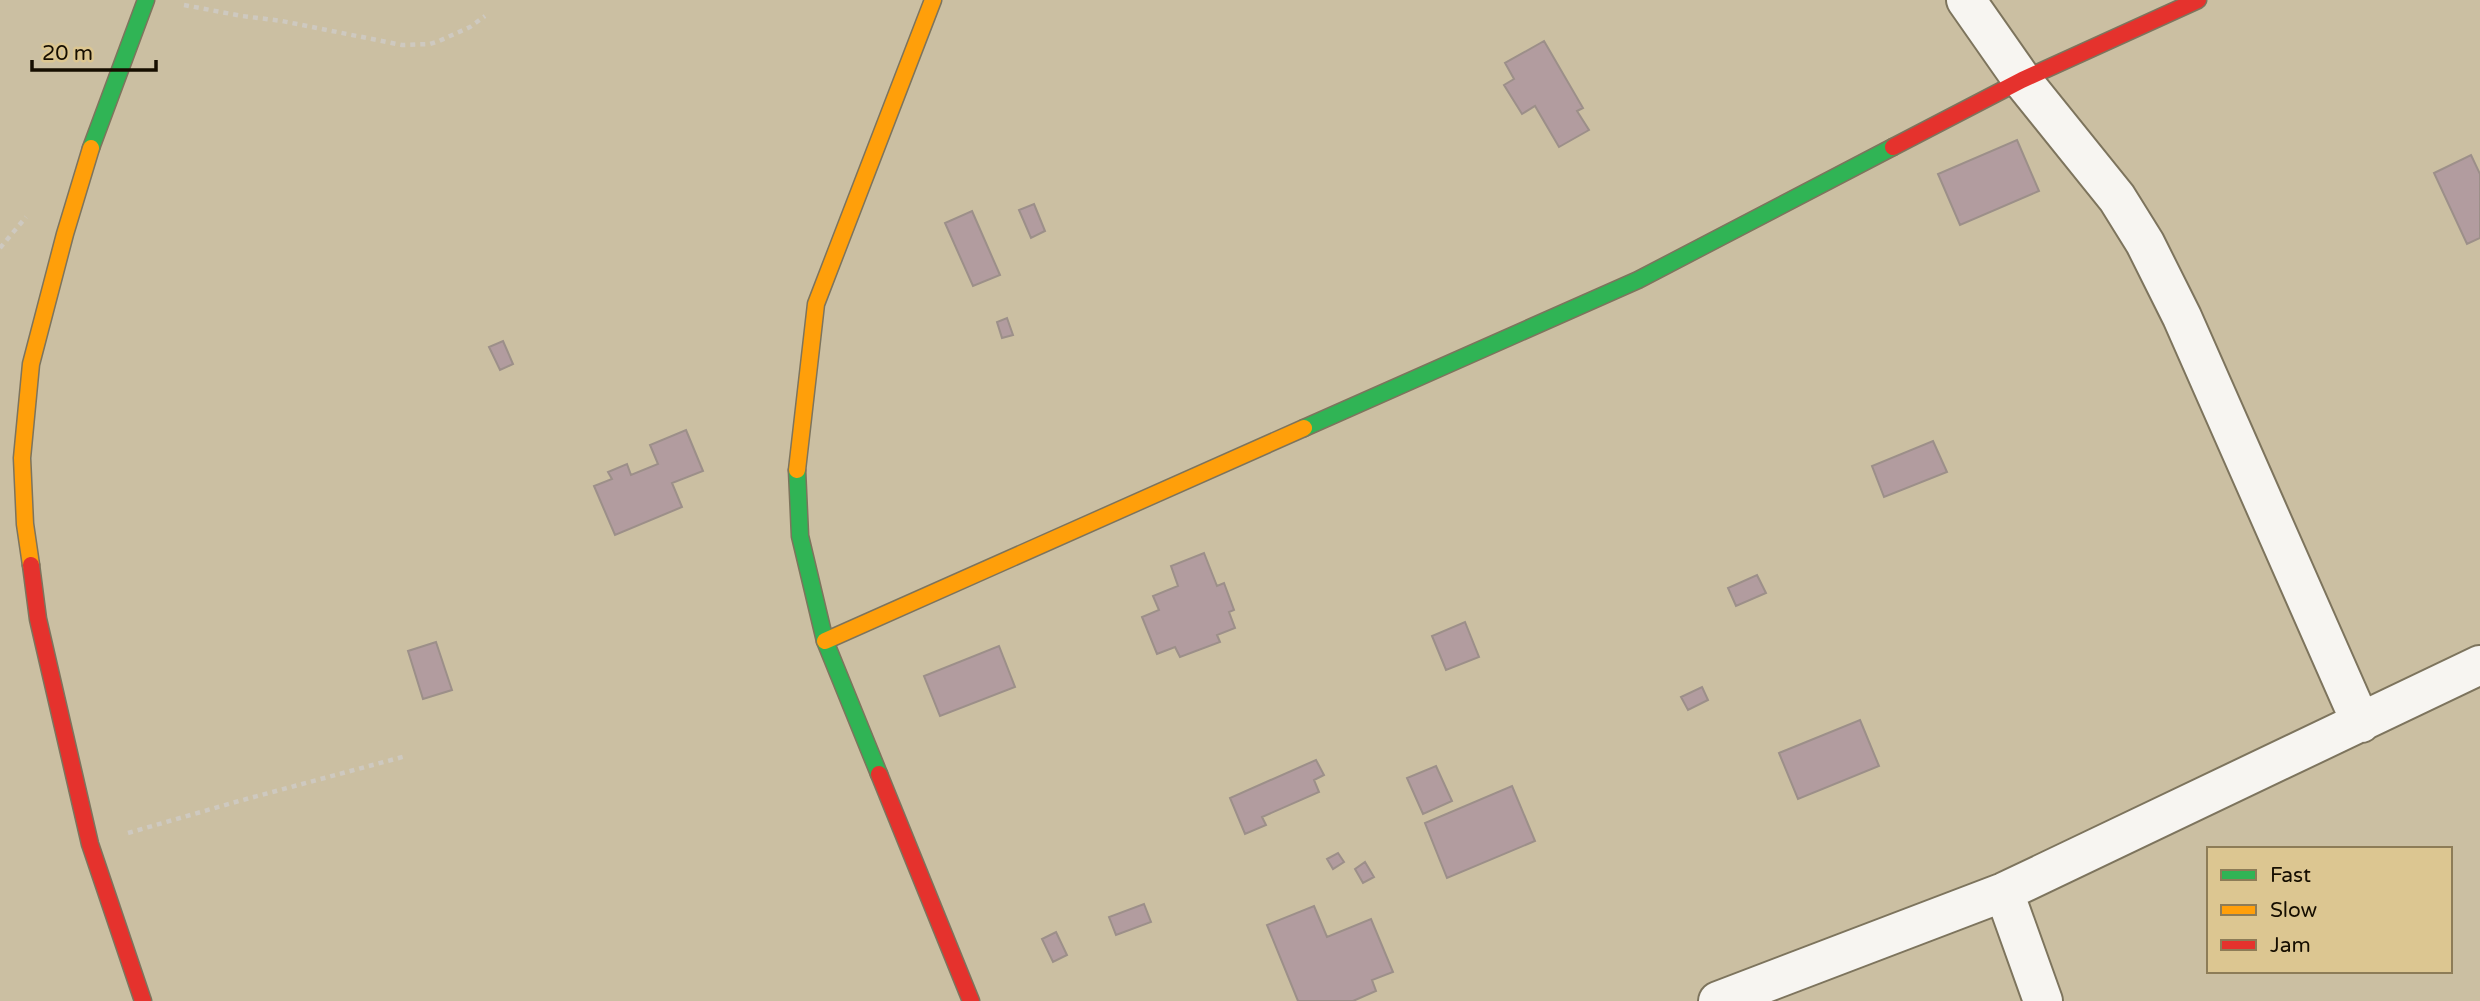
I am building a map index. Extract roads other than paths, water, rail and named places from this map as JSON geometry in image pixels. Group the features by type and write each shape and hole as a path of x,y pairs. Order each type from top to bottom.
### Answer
{"street":[{"path":"142,1001 90,844 57,708 38,618 25,524 22,458 30,364 65,234 95,136 146,0"},
{"path":"933,0 816,304 796,475 800,536 825,641 971,1001"},
{"path":"1966,0 2022,80 2117,198 2145,243 2182,317 2361,723"},
{"path":"825,641 1638,280 2022,80 2197,0"},
{"path":"1718,1001 2004,892 2480,665"},
{"path":"2004,892 2043,1001"}]}
